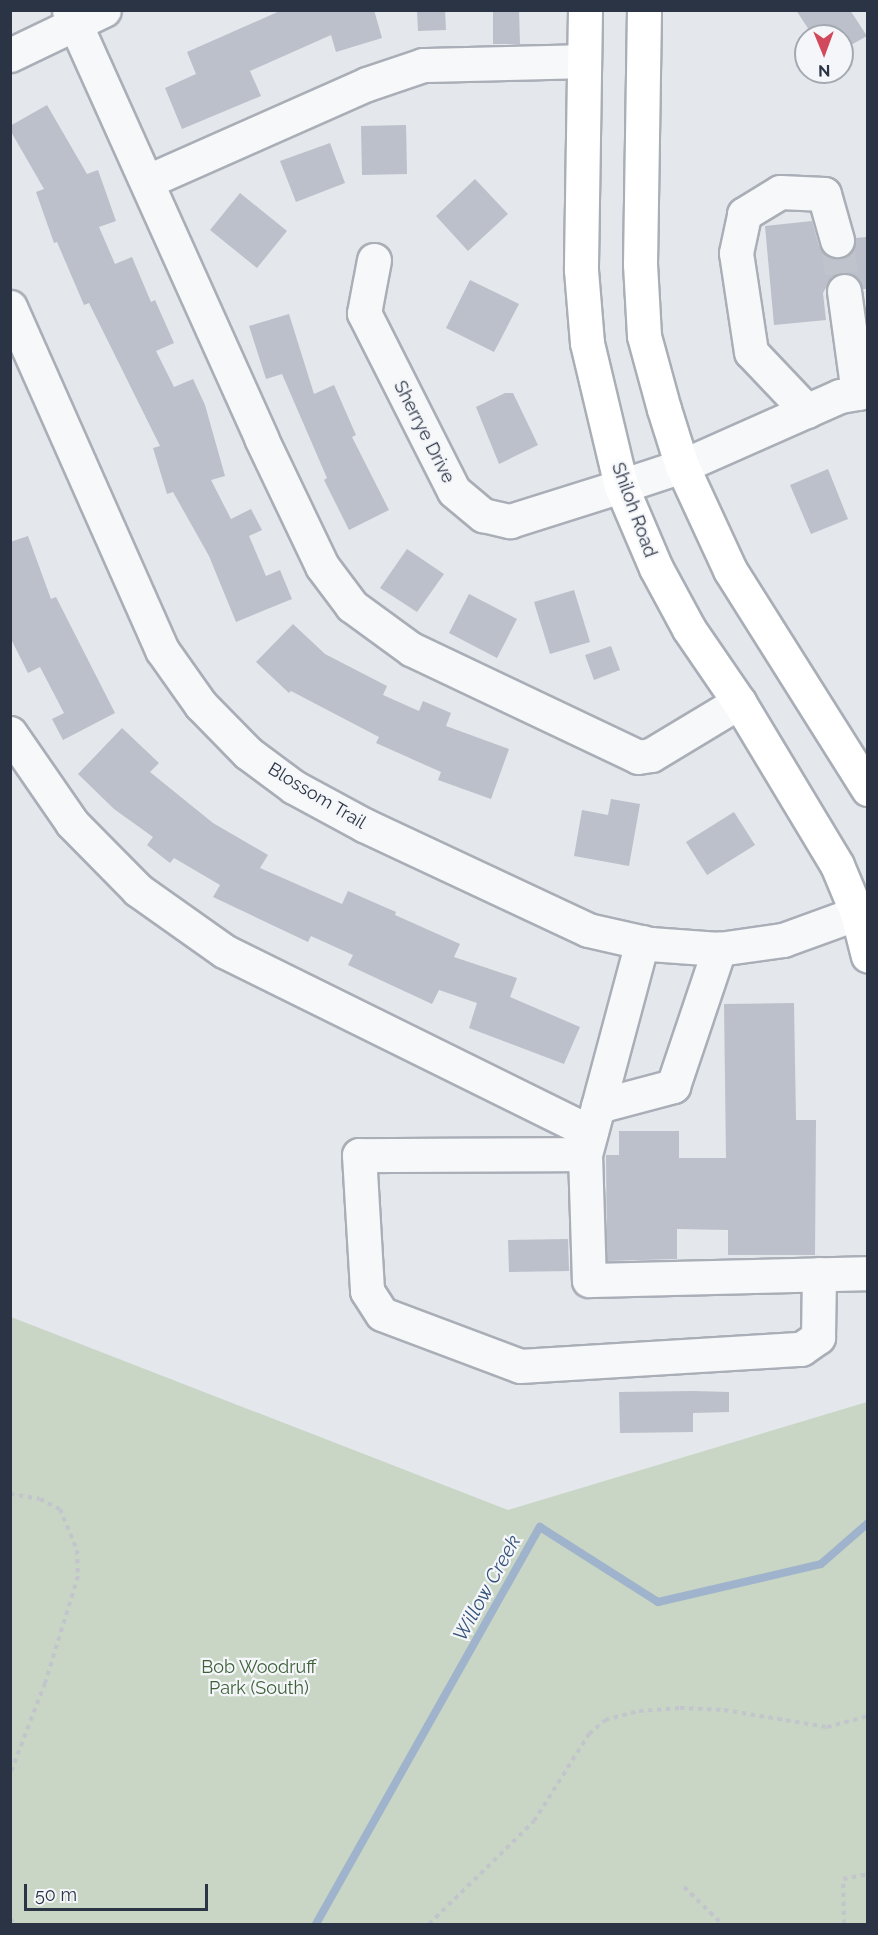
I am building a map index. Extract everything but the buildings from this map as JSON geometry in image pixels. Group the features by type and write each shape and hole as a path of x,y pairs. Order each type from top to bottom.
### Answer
{"main road":[{"name":"Shiloh Road","path":"585,10 582,61 581,270 587,344 621,486 662,579 689,629 739,702 862,911 867,956"},
{"path":"644,10 638,209 644,336 682,466 730,570 867,789"}],"street":[{"path":"10,55 83,15 148,181 322,566 352,606 411,649 638,757 651,755 739,702"},
{"path":"148,181 367,84 423,65 582,61"},
{"path":"807,411 751,352 736,253 744,214 780,192 824,194 837,240"},
{"name":"Sherrye Drive","path":"374,260 364,314 454,491 483,515 510,521 621,486 682,466 807,411 863,392"},
{"path":"844,291 863,392"},
{"name":"Blossom Trail","path":"10,307 162,650 201,705 248,753 294,787 374,830 588,930 642,942 719,949 783,940 862,911"},
{"path":"10,733 72,823 138,890 224,951 592,1131"},
{"path":"642,942 592,1131 589,1280 867,1273"},
{"path":"719,949 673,1086 592,1131 359,1155 367,1291 382,1314 520,1366 801,1350 818,1337 819,1274"}],"path":[{"path":"10,1494 40,1498 60,1509 77,1550 78,1576 45,1683 10,1774"},
{"path":"429,1924 534,1821 589,1734 606,1720 633,1712 670,1708 724,1710 827,1727 867,1716"},
{"path":"844,1924 843,1879 867,1874"},
{"path":"684,1887 722,1924"},
{"path":"10,1919 16,1924"}],"green space":[{"name":"Bob Woodruff Park (South)","path":"11,1317 508,1510 867,1402 867,1924 11,1924"}],"waterway":[{"name":"Willow Creek","path":"316,1924 540,1527 658,1602 821,1564 868,1523"}],"tunnel":[{"path":"837,240 844,291"}]}
